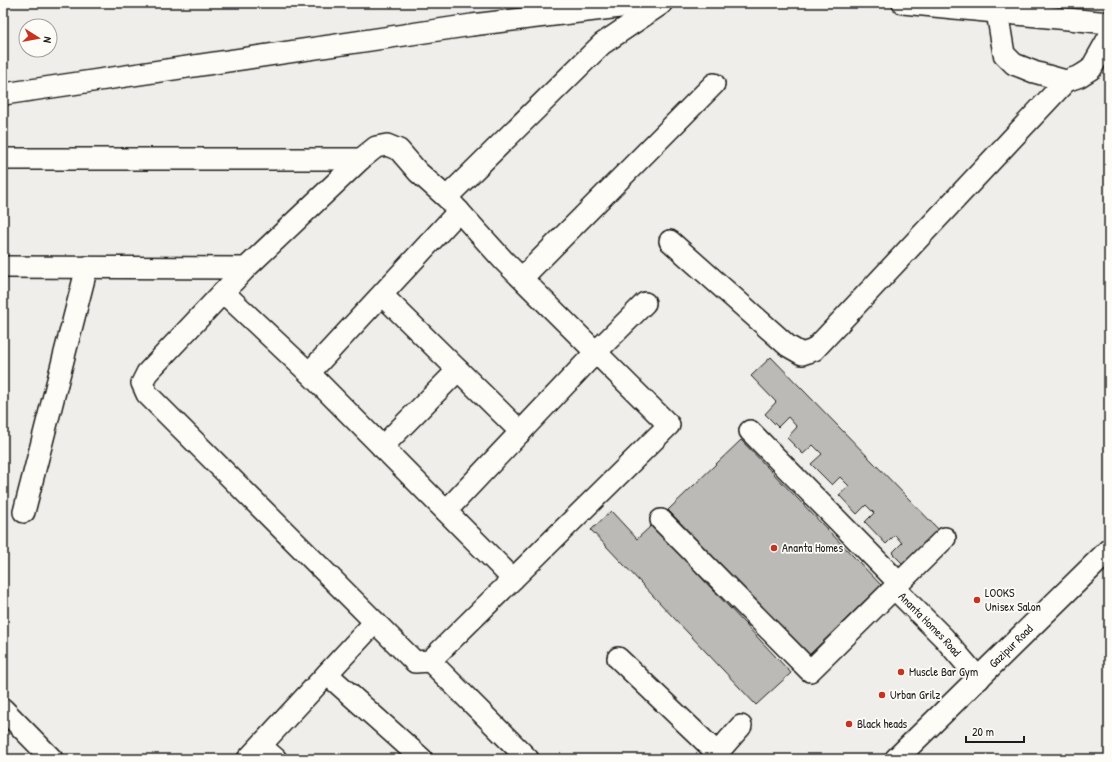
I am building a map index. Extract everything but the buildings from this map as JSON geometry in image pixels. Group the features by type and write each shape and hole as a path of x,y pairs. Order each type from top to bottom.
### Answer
{"street":[{"path":"3,95 472,24 653,3"},
{"path":"454,190 602,44 663,3"},
{"path":"903,3 1109,23"},
{"path":"997,12 1004,54 1014,64 1034,72 1066,81"},
{"path":"670,241 788,346 802,354 814,350 1066,81 1091,69 1109,38"},
{"path":"522,278 714,84"},
{"path":"386,145 399,150 418,172 459,212 522,278 669,425 430,661 415,662 147,394 142,383 147,373 246,268 361,159 376,147 386,145"},
{"path":"3,159 361,159"},
{"path":"309,373 459,212"},
{"path":"3,266 246,268"},
{"path":"24,512 87,267"},
{"path":"223,292 309,373 513,579"},
{"path":"382,295 520,432"},
{"path":"446,511 596,352 645,303"},
{"path":"382,447 458,370"},
{"name":"Ananta Homes Road","path":"750,430 897,586 979,679"},
{"path":"661,520 810,671 945,538"},
{"name":"Gazipur Road","path":"896,759 1109,550"},
{"path":"262,755 327,674 375,622"},
{"path":"618,658 714,756 741,726"},
{"path":"430,661 528,759"},
{"path":"327,674 422,759"},
{"path":"3,709 52,759"}],"place":[{"name":"Ananta Homes","path":"774,548"},
{"name":"LOOKS Unisex Salon","path":"977,600"},
{"name":"Muscle Bar Gym","path":"901,672"},
{"name":"Urban Grilz","path":"882,695"},
{"name":"Black heads","path":"849,724"}]}
